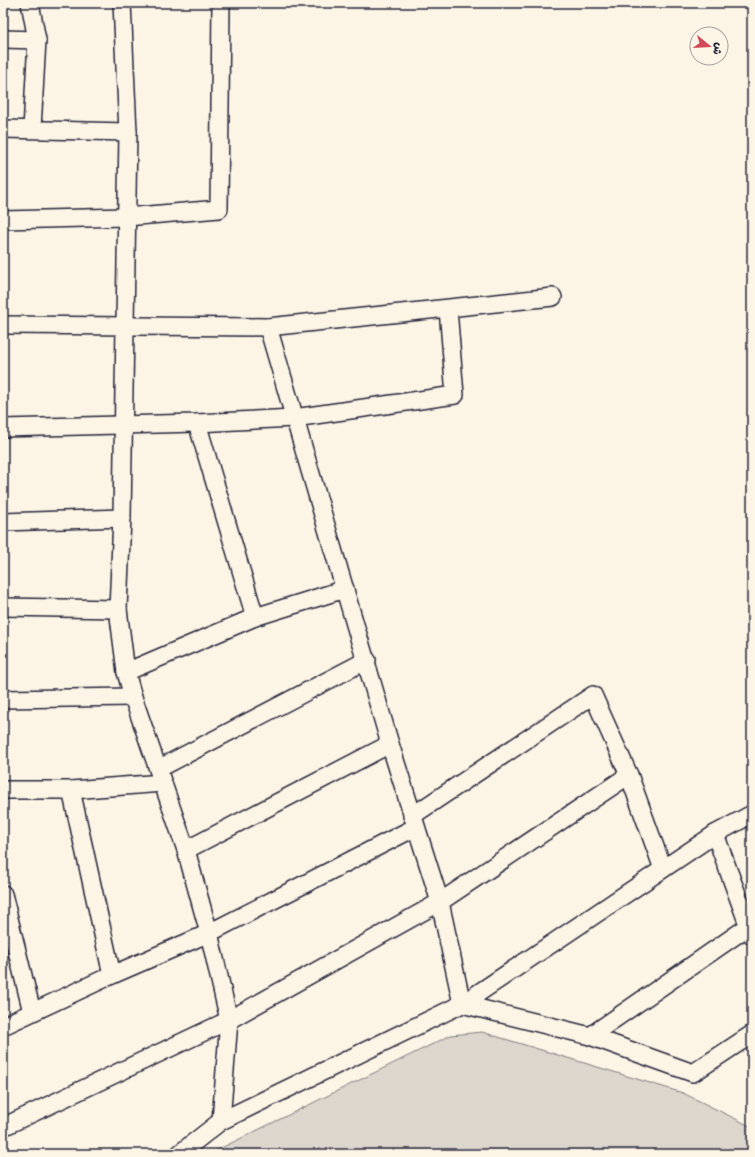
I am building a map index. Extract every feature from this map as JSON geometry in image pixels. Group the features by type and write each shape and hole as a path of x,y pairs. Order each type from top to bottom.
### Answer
{"street":[{"path":"30,3 37,40 32,129"},
{"path":"122,3 128,132 122,425 122,518 118,608 126,672 186,850 209,933 229,1020 221,1121"},
{"path":"3,220 126,217 220,209 221,3"},
{"path":"3,39 37,40"},
{"path":"3,129 128,132"},
{"path":"3,325 268,327 553,297"},
{"path":"3,428 197,423 294,418 455,395 448,309"},
{"path":"268,327 367,660 390,744 440,902 462,1004"},
{"path":"197,423 255,617"},
{"path":"3,522 122,518"},
{"path":"126,672 255,617 345,589"},
{"path":"3,607 118,608"},
{"path":"3,790 71,790 161,776 367,660"},
{"path":"3,1026 112,975 209,933 414,821 593,695 629,775 663,869"},
{"path":"3,699 134,697"},
{"path":"186,850 390,744"},
{"path":"3,1126 229,1020 440,902 629,775"},
{"path":"71,790 112,975"},
{"path":"179,1154 221,1121 462,1004 715,834 752,814"},
{"path":"590,1036 750,930 715,834"},
{"path":"3,894 32,1012"},
{"path":"462,1004 590,1036 694,1073 752,1034"}],"shaded area":[{"path":"482,1032 683,1093 752,1127 752,1154 209,1154 451,1035"}]}
